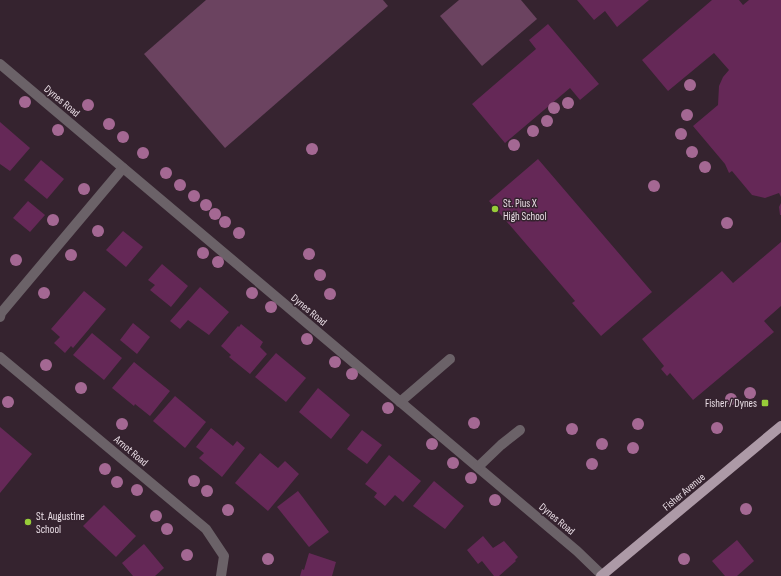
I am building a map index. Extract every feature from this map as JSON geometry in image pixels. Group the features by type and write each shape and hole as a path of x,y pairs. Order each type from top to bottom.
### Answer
{"main road":[{"name":"Fisher Avenue","path":"602,576 781,426"}],"street":[{"name":"Dynes Road","path":"0,64 577,551 602,576"},
{"path":"0,317 1,313 123,168"},
{"name":"Arnot Road","path":"0,356 206,529 224,556 221,576"},
{"path":"400,402 450,358"},
{"path":"478,467 501,445 520,430"}],"shaded area":[{"path":"206,0 383,0 388,6 225,148 144,54"},
{"path":"459,0 521,0 537,19 482,66 440,16"}],"building":[{"path":"577,0 649,0 617,27 605,11 594,20"},
{"path":"712,0 739,0 743,5 749,0 781,0 781,197 779,193 765,198 752,195 732,171 729,173 725,164 693,126 718,105 719,86 723,77 729,70 714,53 668,91 642,60"},
{"path":"548,24 599,84 580,100 570,88 505,143 472,104 536,49 529,40"},
{"path":"0,122 30,148 10,171 0,164"},
{"path":"538,159 652,292 601,336 572,303 575,301 489,201"},
{"path":"41,160 64,179 47,199 24,180"},
{"path":"28,201 45,215 30,232 13,218"},
{"path":"781,203 781,215 780,215 779,207"},
{"path":"123,231 143,247 126,267 106,250"},
{"path":"781,242 781,306 764,321 774,332 693,400 670,373 667,376 661,369 664,366 642,339 722,271 733,283"},
{"path":"162,264 188,286 171,307 150,290 155,285 148,280"},
{"path":"200,287 229,312 209,335 188,320 180,329 170,321"},
{"path":"84,291 106,309 73,348 71,346 65,353 54,343 60,337 51,329"},
{"path":"133,323 150,337 137,354 120,340"},
{"path":"241,324 263,342 260,347 267,354 250,374 229,357 231,355 221,346"},
{"path":"92,333 122,358 104,380 73,355"},
{"path":"276,353 306,378 286,402 255,377"},
{"path":"134,362 170,391 150,416 135,404 134,406 112,388"},
{"path":"318,388 350,415 331,439 299,412"},
{"path":"175,396 206,422 185,448 153,421"},
{"path":"0,427 32,454 0,493"},
{"path":"211,428 233,446 237,441 245,448 222,477 199,458 204,453 196,447"},
{"path":"362,430 382,445 367,464 347,449"},
{"path":"260,453 278,468 285,461 299,474 268,511 235,483"},
{"path":"389,455 421,481 403,502 395,495 385,506 374,497 377,493 365,484"},
{"path":"434,481 464,506 445,529 413,506"},
{"path":"298,491 329,532 309,547 277,507"},
{"path":"104,505 136,536 116,557 83,526"},
{"path":"483,536 493,548 504,541 518,557 515,560 516,561 499,576 494,576 482,561 478,564 467,550"},
{"path":"737,540 754,561 737,576 725,576 712,561"},
{"path":"144,544 164,568 155,576 133,576 122,563"},
{"path":"309,553 336,562 332,576 300,576 302,569 304,570"}],"place":[{"name":"St. Pius X High School","path":"495,209"},
{"name":"Fisher / Dynes","path":"765,403"},
{"name":"St. Augustine School","path":"28,522"}]}
